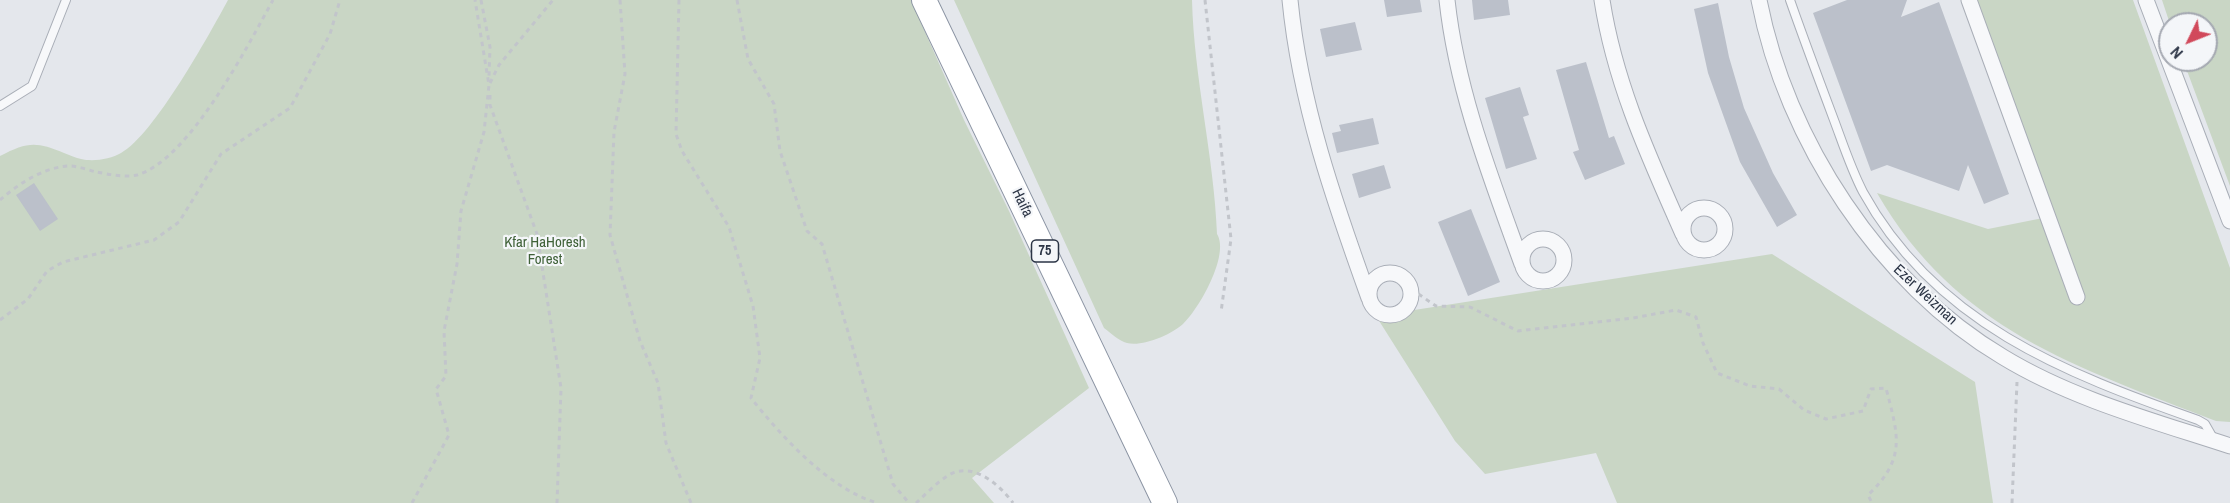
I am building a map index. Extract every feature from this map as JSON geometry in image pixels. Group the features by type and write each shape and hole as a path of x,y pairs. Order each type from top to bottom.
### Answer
{"highway":[{"name":"Haifa","path":"924,0 1165,503"}],"street":[{"path":"1290,0 1303,86 1312,122 1350,247 1369,298 1380,313 1393,315 1407,306 1411,290 1401,276 1366,266 1350,247"},
{"path":"1447,0 1454,48 1473,125 1502,211 1522,264 1529,275 1540,281 1552,279 1561,272 1564,256 1559,245 1549,239 1523,236 1514,229 1502,211"},
{"path":"1602,0 1626,100 1647,156 1683,234 1689,245 1700,250 1713,249 1724,236 1725,225 1715,211 1704,208 1692,212 1684,221 1683,234"},
{"name":"Ezer Weizman","path":"1759,0 1776,61 1793,106 1839,196 1898,271 1933,305 1973,338 2018,365 2108,405 2223,444"},
{"path":"1969,0 2077,297"},
{"path":"2146,0 2230,221"},
{"path":"1668,199 1692,212"},
{"path":"1522,264 1527,246 1537,239"},
{"path":"1369,298 1370,286 1384,273"}],"lane":[{"path":"0,106 32,86 66,0"},
{"path":"1790,0 1863,191 1899,245 1925,274 1984,324 2014,343 2054,365 2198,420 2205,424 2223,444"}],"path":[{"path":"0,200 45,171 70,166 110,175 135,175 154,168 180,146 210,105 273,0"},
{"path":"0,320 28,299 47,271 63,262 154,240 179,222 221,154 290,108 330,34 340,0"},
{"path":"412,503 449,435 436,389 446,376 444,331 457,264 461,211 484,132 489,85 475,0"},
{"path":"482,0 490,47 490,105 537,234 561,388 557,503"},
{"path":"489,85 500,65 553,0"},
{"path":"620,0 625,74 614,132 610,235 640,341 658,383 666,443 691,503"},
{"path":"680,0 676,134 682,151 729,227 753,306 760,358 751,398 783,437 843,490 878,503"},
{"path":"737,0 748,59 774,104 780,151 807,231 822,244 893,484 909,503"},
{"path":"1205,0 1231,239 1221,312"},
{"path":"1411,290 1436,306 1470,307 1518,331 1634,318 1676,310 1696,316 1703,343 1717,373 1750,386 1779,389 1803,410 1826,419 1863,411 1871,389 1886,388 1895,423 1897,455 1887,477 1869,495 1872,503"},
{"path":"2012,503 2018,365"},
{"path":"916,503 950,474 972,472 985,476 1005,491 1013,503"}],"green space":[{"name":"Kfar HaHoresh Forest","path":"228,0 911,0 964,120 1009,211 1089,388 972,478 994,503 0,503 0,156 17,148 32,145 46,146 86,160 112,157 121,153 134,143 164,106 180,83"},
{"path":"954,0 1192,0 1196,59 1212,176 1217,234 1220,243 1216,268 1211,281 1190,317 1178,328 1156,339 1133,344 1121,341 1104,328"},
{"path":"1977,0 2133,0 2230,268 2230,422 2216,421 2068,361 2024,338 1982,311 1944,279 1909,240 1877,193 1988,229 2053,216"},
{"path":"2162,0 2230,0 2230,186 2187,72 2218,72 2218,12 2166,12"},
{"path":"1772,254 1975,382 1993,503 1617,503 1596,453 1485,474 1455,441 1376,316"}],"building":[{"path":"1384,0 1420,0 1422,12 1387,17"},
{"path":"1472,0 1508,0 1510,15 1474,20"},
{"path":"1847,0 1907,0 1901,17 1939,2 2009,194 1984,204 1968,165 1959,191 1887,165 1871,171 1813,13"},
{"path":"1718,3 1729,57 1744,108 1773,173 1797,215 1777,227 1740,162 1708,73 1694,9"},
{"path":"1355,22 1362,50 1326,57 1320,29"},
{"path":"1586,62 1609,138 1614,136 1625,164 1585,180 1573,152 1579,150 1556,70"},
{"path":"1520,87 1529,115 1523,117 1537,159 1506,169 1485,98"},
{"path":"1373,118 1379,144 1337,153 1332,133 1341,131 1339,125"},
{"path":"1384,165 1391,188 1359,198 1352,174"},
{"path":"34,183 58,219 40,231 16,195"},
{"path":"1471,209 1500,282 1468,296 1438,222"}]}
